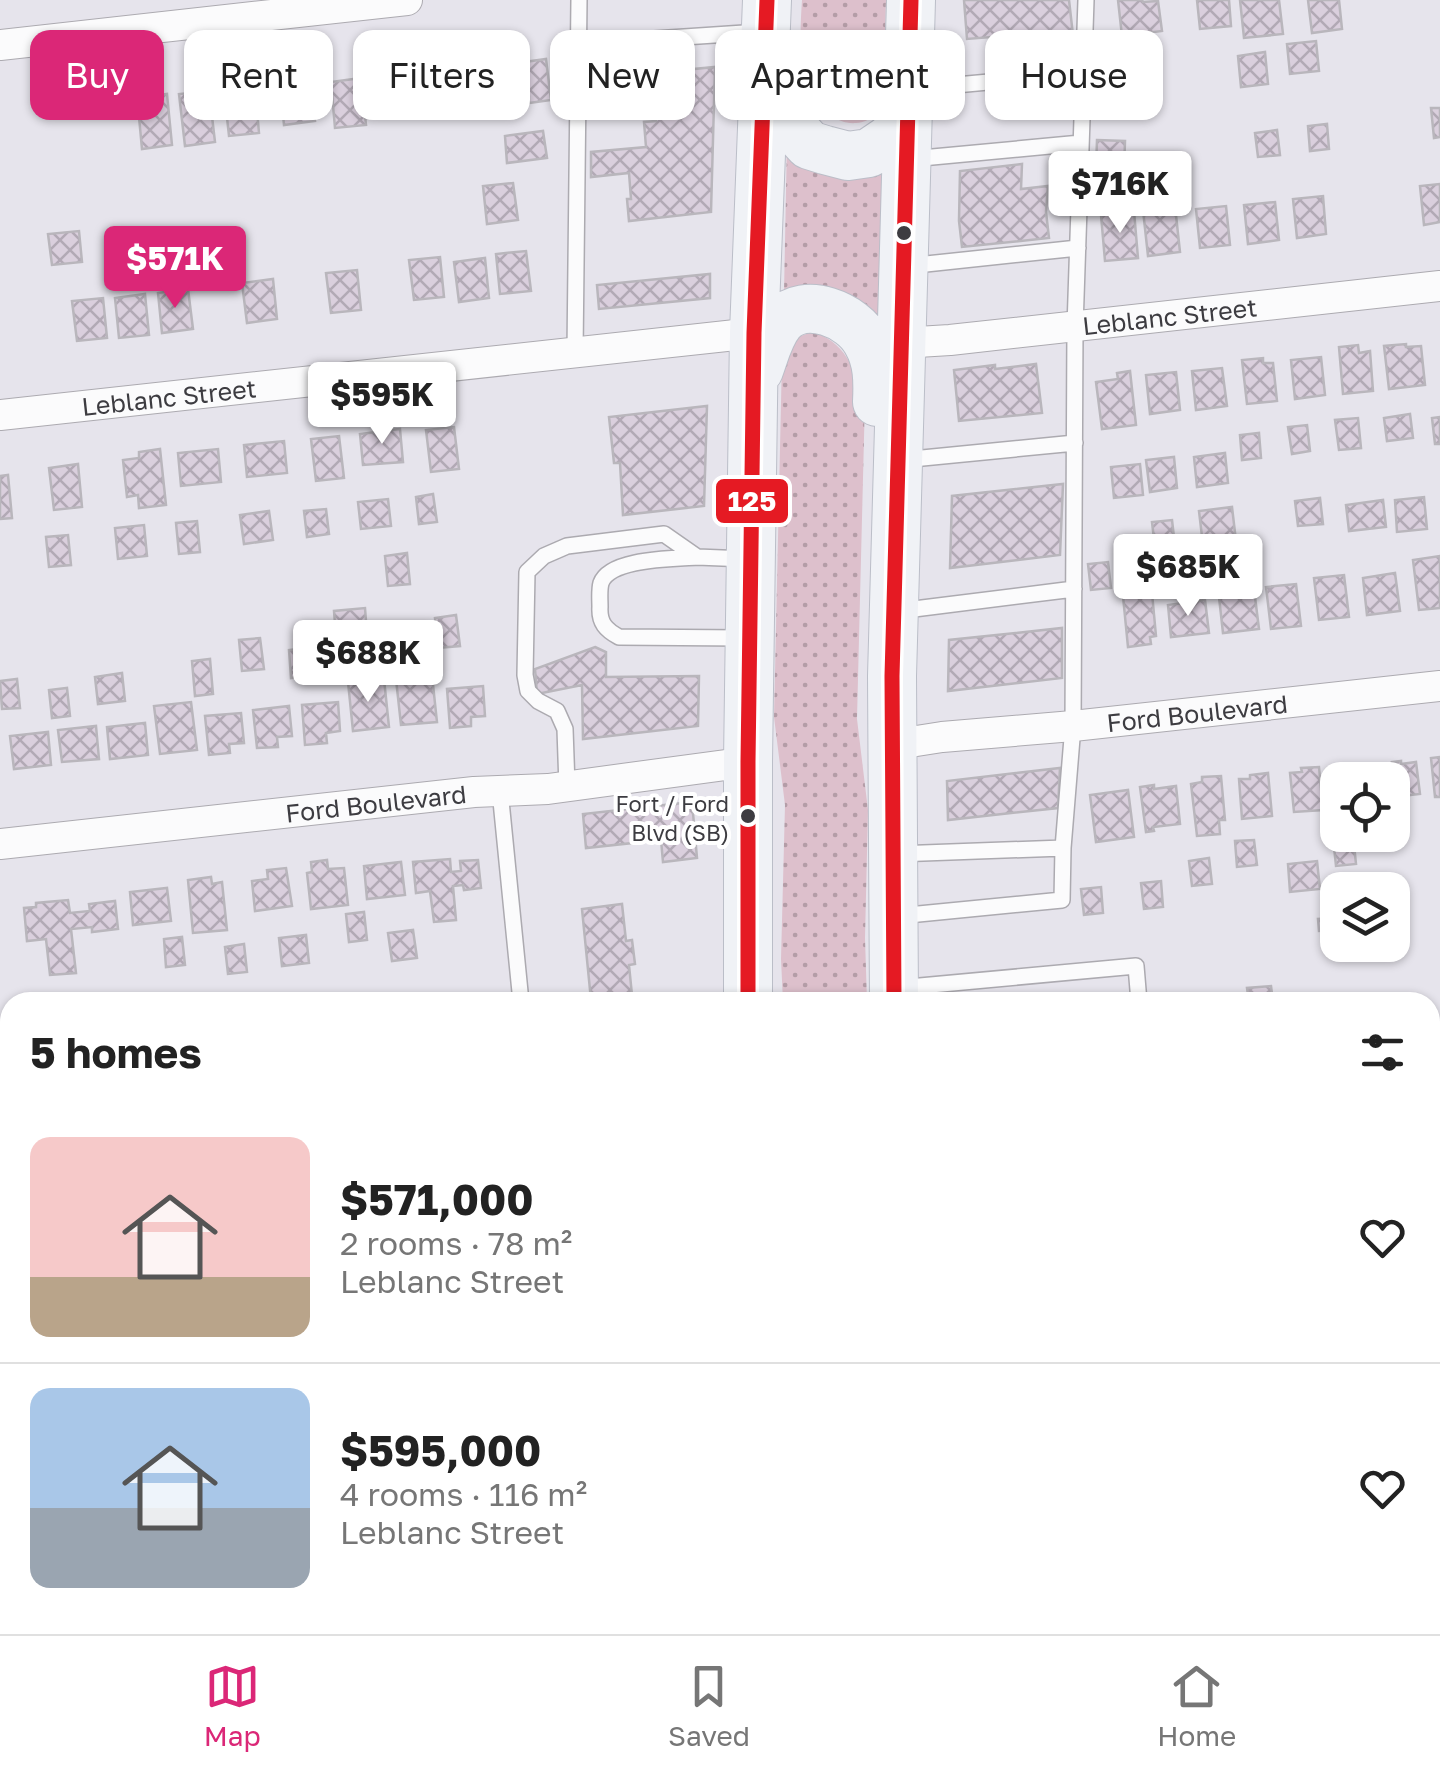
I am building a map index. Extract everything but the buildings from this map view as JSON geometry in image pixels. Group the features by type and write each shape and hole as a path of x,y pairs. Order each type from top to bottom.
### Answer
{"main road":[{"path":"910,30 911,0"},
{"path":"748,992 754,333 776,10"},
{"path":"793,120 798,133 810,145 848,156 869,153 894,136 900,120"},
{"path":"894,992 891,745 908,120"},
{"path":"754,385 770,339 788,315 809,309 826,310 856,327 868,342 878,370 872,717 891,745"},
{"path":"750,648 774,802 777,992"}],"street":[{"path":"0,45 407,0"},
{"name":"Leblanc Street","path":"900,343 1440,286"},
{"name":"Leblanc Street","path":"0,415 754,333"},
{"name":"Ford Boulevard","path":"891,745 1440,686"},
{"name":"Ford Boulevard","path":"0,844 568,786 748,762"}],"lane":[{"path":"579,0 579,30"},
{"path":"1085,30 1086,0"},
{"path":"660,30 776,10"},
{"path":"575,352 578,120"},
{"path":"893,917 1062,900 1074,726 1075,327 1082,120"},
{"path":"907,159 1081,143"},
{"path":"903,266 1078,248"},
{"path":"898,460 1075,443"},
{"path":"568,786 565,729 557,712 528,691 527,572 544,556 566,546 664,534 697,557"},
{"path":"750,648 620,637 606,631 599,616 602,582 623,565 697,557 751,559"},
{"path":"894,612 1074,588"},
{"path":"500,791 520,992"},
{"path":"892,854 1064,848"},
{"path":"919,992 1136,966 1139,992"}],"shaded area":[{"path":"802,0 886,0 885,30 801,30"},
{"path":"787,140 883,163 879,321 784,293"},
{"path":"812,332 840,349 865,398 857,719 868,810 867,992 783,992 785,805 774,717 782,358 798,337"}],"transit line":[{"name":"125","path":"748,992 754,333 767,0"},
{"name":"125","path":"894,992 892,676 911,0"}],"place":[{"name":"Fort / Ford Blvd (SB)","path":"748,816"}]}
